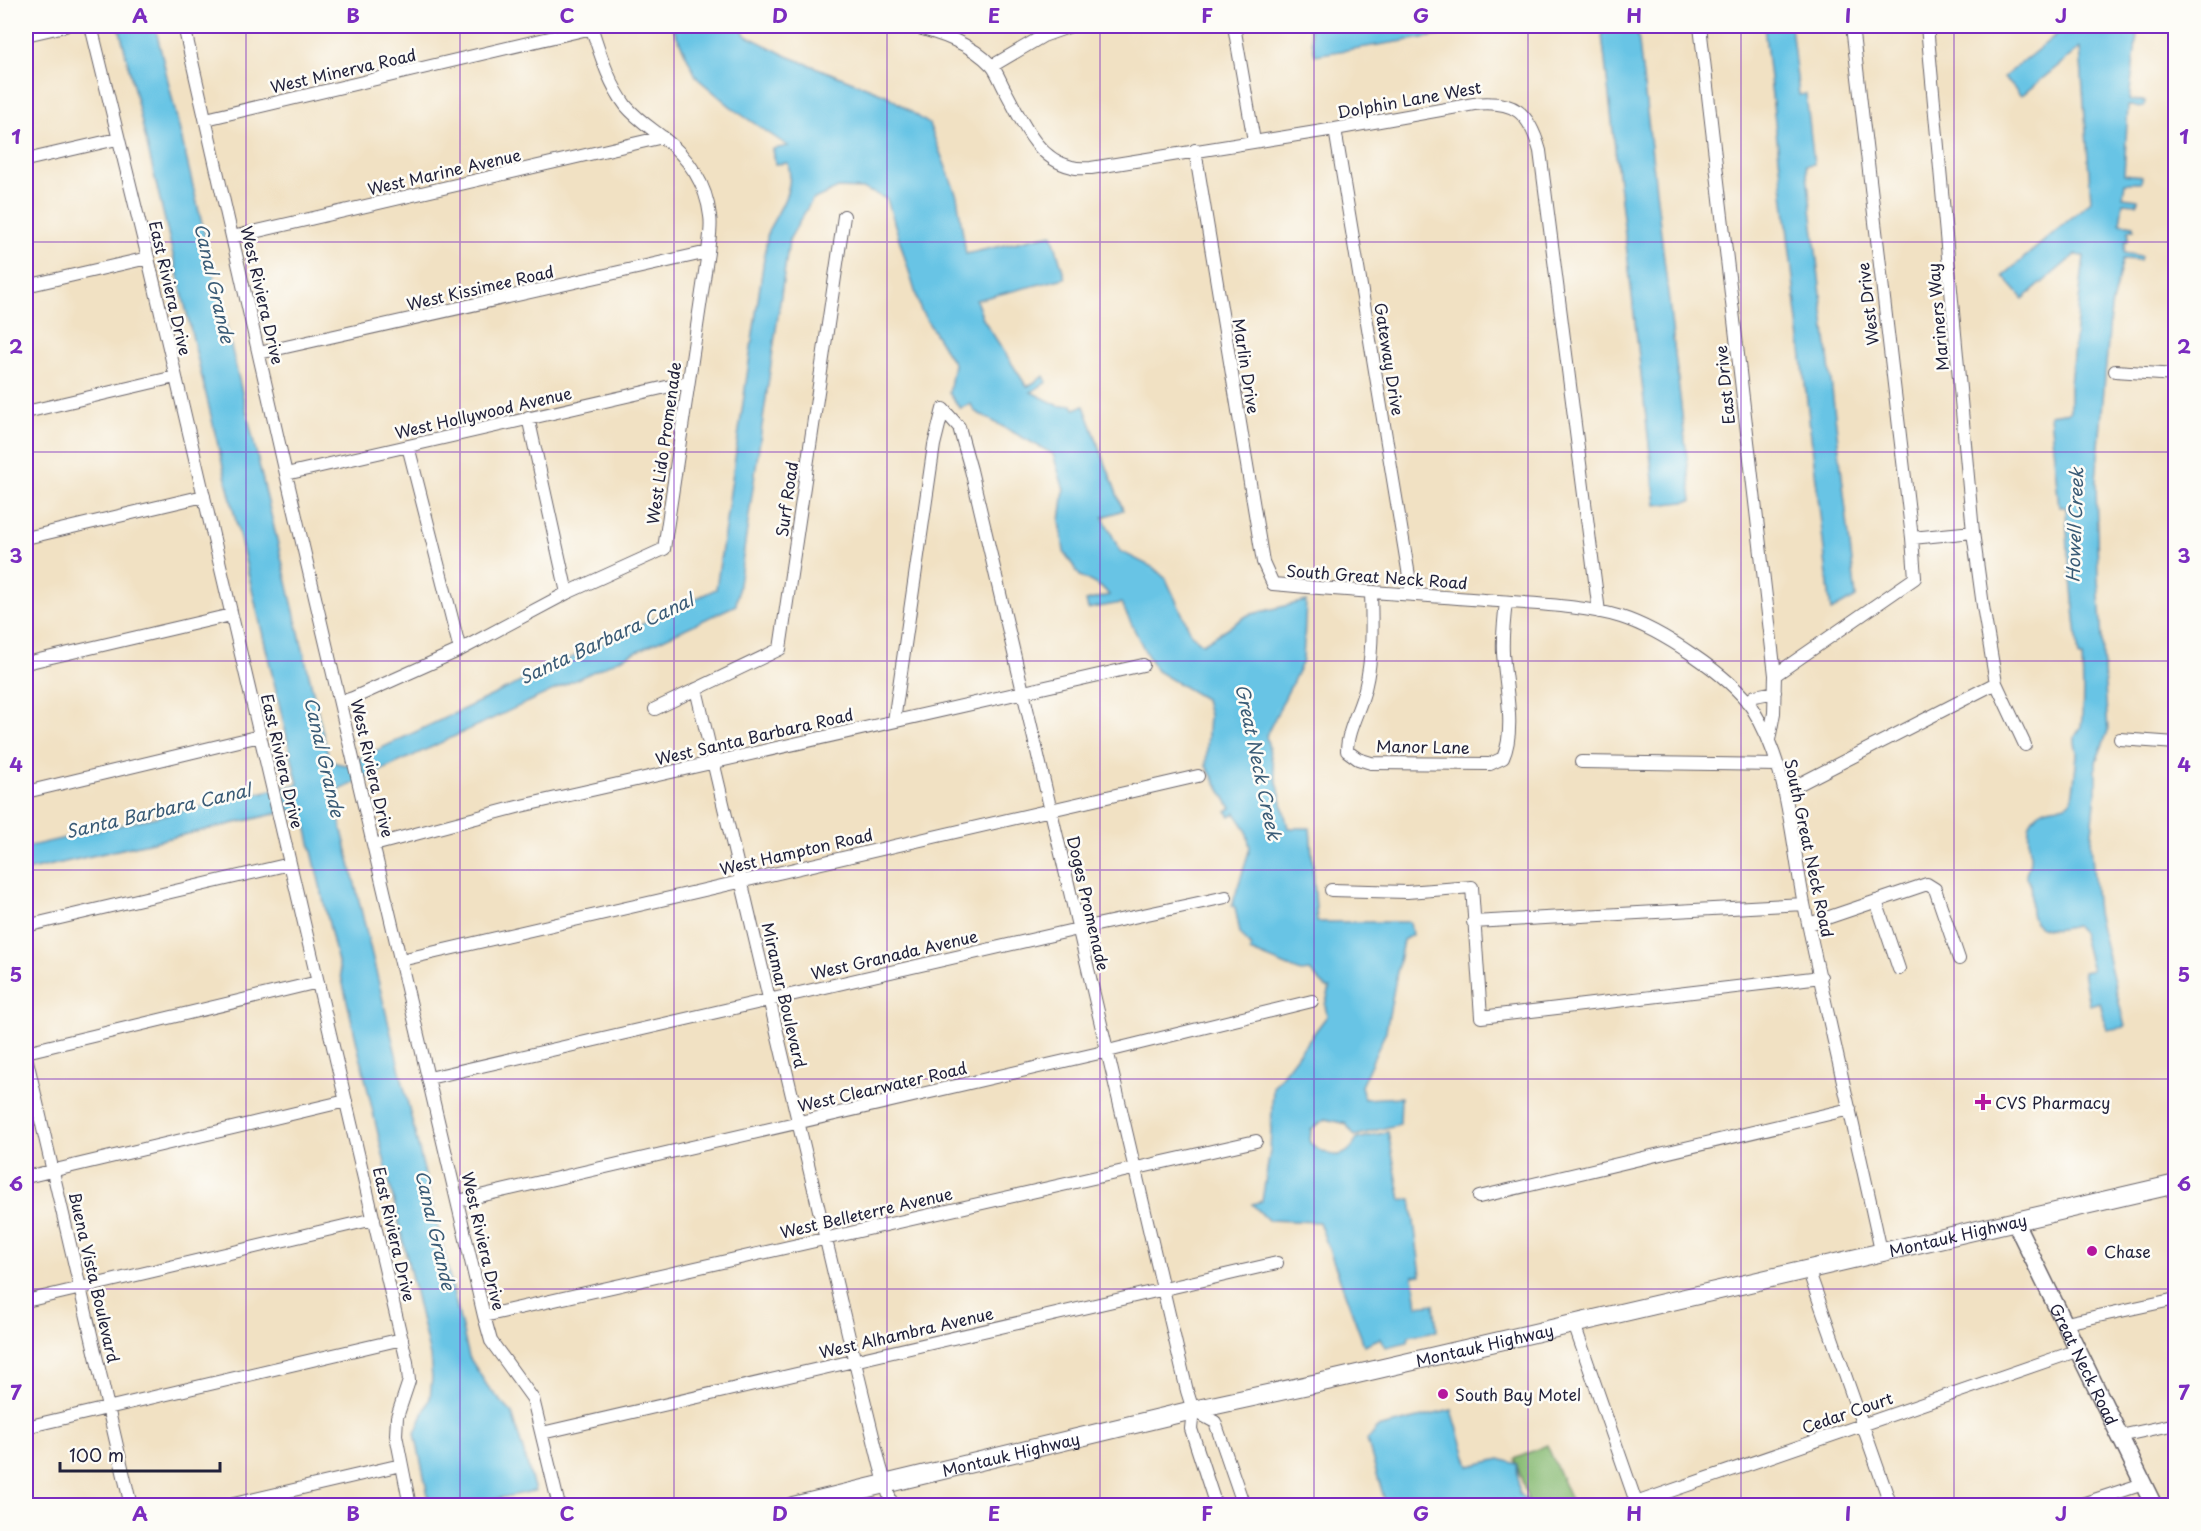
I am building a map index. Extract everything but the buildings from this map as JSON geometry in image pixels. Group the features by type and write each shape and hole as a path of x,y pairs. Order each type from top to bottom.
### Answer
{"main road":[{"name":"Montauk Highway","path":"794,1506 1193,1410 2175,1184"},
{"name":"Great Neck Road","path":"2015,1222 2154,1506"}],"street":[{"path":"26,34 64,26"},
{"name":"East Riviera Drive","path":"91,26 148,258 402,1339 409,1381 397,1418 396,1435 410,1506"},
{"name":"West Riviera Drive","path":"184,26 286,474 484,1316 491,1341 533,1399 559,1506"},
{"path":"911,26 938,32 965,45 992,66 1043,36 1071,26"},
{"path":"1234,26 1254,141"},
{"name":"East Drive","path":"1700,26 1775,675 1774,713 1769,740"},
{"name":"West Drive","path":"1775,675 1915,578 1852,26"},
{"name":"Mariners Way","path":"1927,26 1973,532 1983,606 1996,683 2025,746"},
{"name":"West Minerva Road","path":"206,119 592,27"},
{"name":"West Lido Promenade","path":"341,702 459,650 567,593 664,549 708,252 711,217 698,173 663,137 640,121 626,105 604,63 592,27"},
{"name":"Dolphin Lane West","path":"992,66 1040,149 1054,160 1073,168 1091,168 1335,129 1473,104 1495,102 1511,107 1526,118 1535,134 1540,152 1599,612"},
{"name":"Gateway Drive","path":"1335,129 1412,594"},
{"name":"West Marine Avenue","path":"232,237 663,137"},
{"path":"26,160 117,139"},
{"name":"Marlin Drive","path":"1195,150 1263,562 1273,584"},
{"name":"Surf Road","path":"655,709 780,649 844,216"},
{"name":"West Kissimee Road","path":"259,353 708,252"},
{"path":"26,286 148,258"},
{"path":"2115,371 2175,375"},
{"path":"26,412 175,377"},
{"name":"West Hollywood Avenue","path":"286,474 688,382"},
{"name":"Doges Promenade","path":"894,721 934,445 943,409 959,427 969,460 1134,1168 1193,1410 1191,1429 1216,1506"},
{"path":"528,417 567,593"},
{"path":"408,446 459,650"},
{"path":"26,538 204,496"},
{"path":"1912,538 1973,532"},
{"name":"South Great Neck Road","path":"1273,584 1506,602 1599,612 1620,617 1647,627 1673,642 1705,664 1747,702 1769,740 1778,765 1804,904 1881,1251"},
{"name":"Manor Lane","path":"1371,592 1370,664 1365,691 1347,739 1347,751 1358,759 1371,763 1490,764 1503,759 1509,746 1503,650 1506,602"},
{"path":"26,663 231,615"},
{"name":"West Santa Barbara Road","path":"374,845 521,806 1143,665"},
{"path":"1784,792 1996,683"},
{"name":"Miramar Boulevard","path":"696,689 855,1361 892,1506"},
{"path":"1747,702 1755,696 1775,692"},
{"path":"26,792 260,736"},
{"path":"2120,739 2175,743"},
{"path":"1581,762 1778,765"},
{"name":"West Hampton Road","path":"401,960 1198,776"},
{"path":"26,926 290,864"},
{"path":"1809,924 1927,884 1935,889 1959,958"},
{"path":"1331,890 1407,892 1472,887 1480,1017 1821,977"},
{"name":"West Granada Avenue","path":"429,1078 1226,897"},
{"path":"1876,901 1899,969"},
{"path":"1473,922 1804,904"},
{"path":"26,1054 318,982"},
{"name":"West Clearwater Road","path":"458,1201 1108,1051 1312,1001"},
{"name":"Buena Vista Boulevard","path":"26,1054 131,1506"},
{"path":"26,1177 346,1101"},
{"path":"1479,1197 1850,1109"},
{"name":"West Belleterre Avenue","path":"484,1316 1256,1141"},
{"path":"26,1301 374,1219"},
{"name":"West Alhambra Avenue","path":"542,1433 1277,1263"},
{"path":"1808,1269 1891,1506"},
{"path":"2066,1323 2175,1299"},
{"path":"1574,1324 1631,1504"},
{"path":"26,1427 402,1339"},
{"name":"Cedar Court","path":"1631,1504 2079,1350"},
{"path":"1193,1410 1215,1422 1244,1506"},
{"path":"2121,1436 2175,1424"},
{"path":"225,1506 401,1465"},
{"path":"2076,1506 2143,1484"}],"green space":[{"path":"1547,1445 1573,1505 1530,1505 1514,1459"}],"water":[{"path":"119,26 155,26 329,759 336,763 346,765 716,589 768,231 785,198 790,181 788,163 775,164 773,149 788,146 736,111 697,78 672,26 740,26 745,35 787,56 886,95 929,124 957,196 966,254 1052,234 1065,278 976,300 983,319 1027,387 1044,376 1047,382 1031,392 1059,406 1072,405 1074,409 1084,406 1123,510 1103,517 1120,551 1154,568 1166,579 1192,635 1203,644 1248,615 1306,601 1303,661 1266,736 1288,828 1310,828 1317,922 1410,922 1412,935 1403,940 1386,1031 1361,1086 1364,1099 1401,1097 1400,1124 1355,1136 1346,1124 1326,1119 1311,1129 1310,1143 1323,1152 1342,1155 1352,1147 1357,1139 1388,1132 1401,1200 1411,1199 1421,1275 1413,1276 1417,1306 1434,1304 1437,1331 1409,1336 1408,1342 1386,1347 1381,1338 1364,1345 1319,1222 1268,1220 1252,1204 1262,1201 1270,1151 1273,1087 1327,1016 1325,1005 1330,988 1326,988 1310,971 1301,972 1250,951 1251,947 1240,933 1235,907 1232,906 1250,848 1246,829 1235,813 1230,816 1226,811 1231,808 1206,766 1209,715 1205,699 1157,671 1121,603 1088,609 1086,601 1109,595 1104,589 1080,576 1064,552 1060,521 1064,490 1053,454 974,411 971,404 960,408 949,393 954,364 921,311 887,199 864,189 838,188 812,200 789,240 736,605 333,793 469,1357 488,1387 512,1413 535,1491 465,1505 430,1505 415,1433 430,1398 432,1378 430,1356 304,817 300,811 292,810 26,871 26,847 298,784"},
{"path":"1309,26 1500,26 1315,55"},
{"path":"1601,26 1637,26 1692,501 1656,505"},
{"path":"1764,26 1791,26 1799,95 1806,94 1814,164 1806,165 1856,597 1831,611"},
{"name":"Howell Creek","path":"2067,26 2138,26 2129,100 2145,101 2144,107 2128,106 2124,174 2142,176 2141,183 2125,183 2123,197 2138,199 2137,204 2123,203 2120,223 2134,225 2134,229 2129,230 2128,241 2125,241 2124,253 2141,256 2140,260 2123,259 2111,307 2096,481 2098,579 2108,731 2096,762 2096,792 2091,844 2097,913 2125,1027 2107,1030 2100,1002 2089,1005 2083,972 2092,970 2082,932 2076,926 2051,930 2037,924 2032,916 2031,890 2026,878 2030,862 2029,834 2032,820 2043,810 2065,805 2071,801 2077,755 2075,740 2082,717 2082,657 2079,657 2066,507 2059,507 2050,415 2070,412 2070,384 2084,256 2075,255 2023,299 2003,276 2091,201 2080,48 2021,96 2004,77"},
{"path":"1452,1410 1469,1466 1500,1459 1517,1464 1519,1494 1532,1505 1386,1505 1367,1440 1377,1428"}],"place":[{"name":"CVS Pharmacy","path":"1983,1102"},
{"name":"Chase","path":"2092,1251"},
{"name":"South Bay Motel","path":"1443,1394"}],"water label":[{"name":"Canal Grande","path":"215,283"},
{"name":"Santa Barbara Canal","path":"606,638"},
{"name":"Canal Grande","path":"325,757"},
{"name":"Great Neck Creek","path":"1259,762"},
{"name":"Santa Barbara Canal","path":"158,810"},
{"name":"Canal Grande","path":"436,1230"}]}
